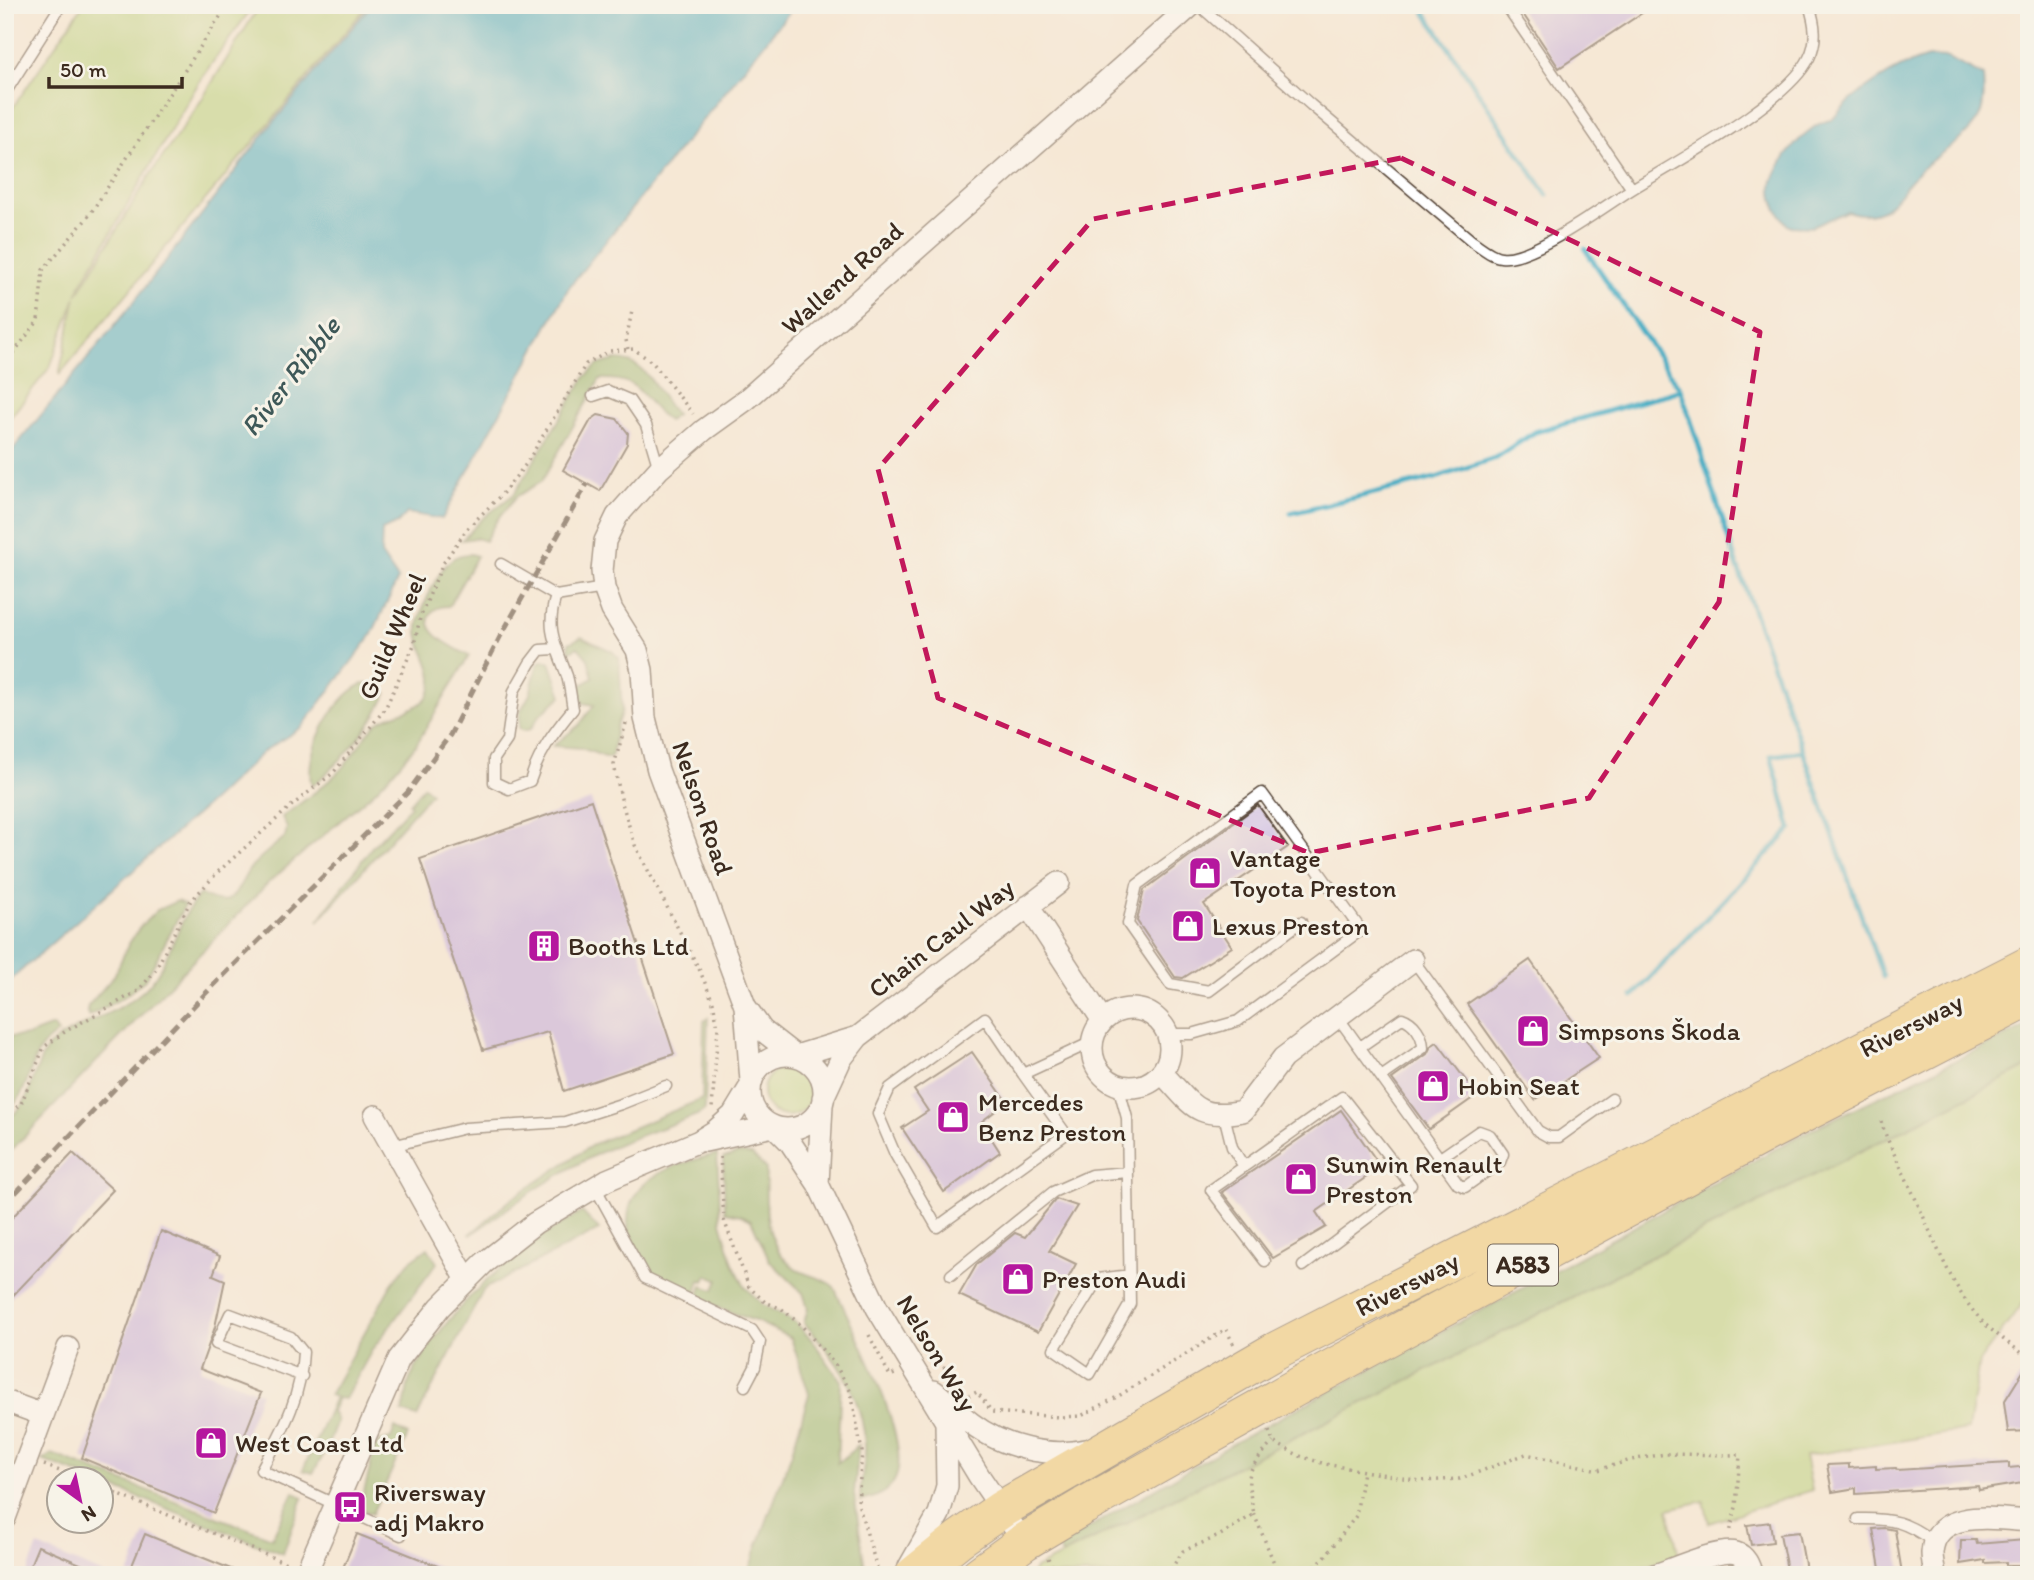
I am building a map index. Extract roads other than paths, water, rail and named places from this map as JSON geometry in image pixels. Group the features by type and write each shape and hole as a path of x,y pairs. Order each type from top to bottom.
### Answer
{"highway":[{"name":"Riversway","path":"979,1575 1119,1441 1275,1351 2029,965"},
{"name":"Riversway","path":"914,1575 951,1545 1021,1532 1084,1506 1304,1383 1770,1131 2029,998"}],"street":[{"name":"Wallend Road","path":"622,625 612,610 604,588 602,571 606,541 617,516 659,469 704,430 747,399 1192,5"},
{"name":"Nelson Road","path":"622,625 637,650 642,670 645,718 657,770 745,1006 762,1030 795,1056"},
{"name":"Chain Caul Way","path":"823,1101 841,1059 858,1037 1059,883"},
{"path":"1028,906 1103,1021"},
{"path":"1162,1073 1194,1106 1206,1114 1224,1115 1243,1111 1283,1058 1413,960"},
{"name":"Nelson Road","path":"745,1006 751,1084"},
{"path":"1125,1010 1139,1010 1160,1022 1167,1034 1170,1053 1162,1073 1150,1083 1131,1088 1105,1078 1096,1067 1092,1054 1092,1042 1103,1021 1112,1014 1125,1010"},
{"name":"Chain Caul Way","path":"795,1056 858,1037"},
{"path":"709,1145 733,1115 763,1063 783,1055 795,1056 815,1067 824,1087 823,1101 809,1122 786,1129 774,1127 762,1120 754,1110 750,1099 751,1084"},
{"name":"Nelson Way","path":"818,1184 823,1101"},
{"path":"375,1116 467,1280"},
{"path":"306,1573 399,1359 440,1307 484,1263 535,1223 595,1187 709,1145 774,1127"},
{"name":"Nelson Way","path":"774,1127 790,1142 818,1184 877,1308 945,1421 1021,1532"},
{"path":"5,1518 68,1348"},
{"path":"922,1380 971,1423 989,1435 1017,1445 1062,1454 1119,1441"},
{"path":"5,1401 43,1415"},
{"path":"904,1575 939,1514 947,1486 945,1421"},
{"path":"1935,1575 1932,1554 1934,1542 1950,1524 1974,1518 2029,1521"},
{"path":"1655,1575 1726,1552 1738,1553 1747,1561 1752,1575"}],"lane":[{"path":"5,93 61,5"},
{"path":"1199,5 1311,105 1488,252 1502,257 1531,252 1755,110 1797,76 1808,60 1814,39 1815,28 1809,5"},
{"path":"1506,5 1632,189"},
{"path":"593,396 608,391 629,400 646,425 659,469"},
{"path":"501,564 556,596 604,588"},
{"path":"555,649 540,650 514,691 507,740 494,759 494,782 509,789 530,781 537,758 552,734 573,709 568,679 555,649 549,615 556,596"},
{"path":"1167,1034 1192,1034 1238,1021 1361,930 1262,793 1137,885 1128,925 1170,984 1209,991 1301,922"},
{"path":"1413,960 1538,1131 1559,1137 1612,1099"},
{"path":"1336,1016 1458,1184 1465,1187 1500,1162 1503,1154 1490,1135 1479,1131 1440,1158"},
{"path":"985,1018 1023,1074 1066,1134 937,1227 895,1154 878,1114 890,1088 985,1018"},
{"path":"1360,1047 1402,1018 1409,1020 1423,1039 1423,1048 1381,1077"},
{"path":"1023,1074 1092,1042"},
{"path":"1118,1085 1127,1118 1130,1275 1130,1304 1090,1374 1054,1349 1098,1279 1130,1275"},
{"path":"392,1146 465,1128 565,1122 666,1086"},
{"path":"1265,1261 1211,1190 1342,1097 1411,1185 1303,1266"},
{"path":"1224,1115 1232,1147 1244,1167"},
{"path":"951,1275 1053,1192 1091,1175 1128,1172"},
{"path":"595,1187 645,1278 752,1330 760,1342 755,1367 745,1386"},
{"path":"302,1376 216,1344 230,1314 291,1338 303,1352 302,1376 292,1412 261,1469 334,1506 401,1535"},
{"path":"1858,1519 1900,1521 1917,1529 1934,1542"}],"water":[{"name":"River Ribble","path":"371,5 795,5 569,287 442,519 407,513 398,523 382,530 381,554 398,579 371,636 302,727 264,751 5,985 5,459 133,303 271,125"},
{"path":"1928,57 1948,58 1983,76 1982,109 1972,127 1917,173 1898,197 1884,209 1866,214 1847,211 1812,227 1788,226 1774,203 1772,186 1779,166 1795,145 1813,128 1832,120 1851,100 1876,82 1902,67"}],"waterway":[{"path":"1420,5 1547,195"},
{"path":"1585,249 1681,390 1736,562 1883,977"},
{"path":"1291,513 1436,478 1495,458 1535,432 1681,390"},
{"path":"1633,996 1791,829 1771,756 1803,751"}],"railway":[{"path":"5,1204 205,994 408,792 450,735 500,637 587,484"}],"place":[{"name":"Vantage Toyota Preston","path":"1205,873"},
{"name":"Lexus Preston","path":"1188,926"},
{"name":"Booths Ltd","path":"544,946"},
{"name":"Simpsons Škoda","path":"1533,1031"},
{"name":"Hobin Seat","path":"1433,1086"},
{"name":"Mercedes Benz Preston","path":"953,1117"},
{"name":"Sunwin Renault Preston","path":"1301,1179"},
{"name":"Preston Audi","path":"1018,1279"},
{"name":"West Coast Ltd","path":"211,1443"},
{"name":"Riversway adj Makro","path":"350,1507"}]}
